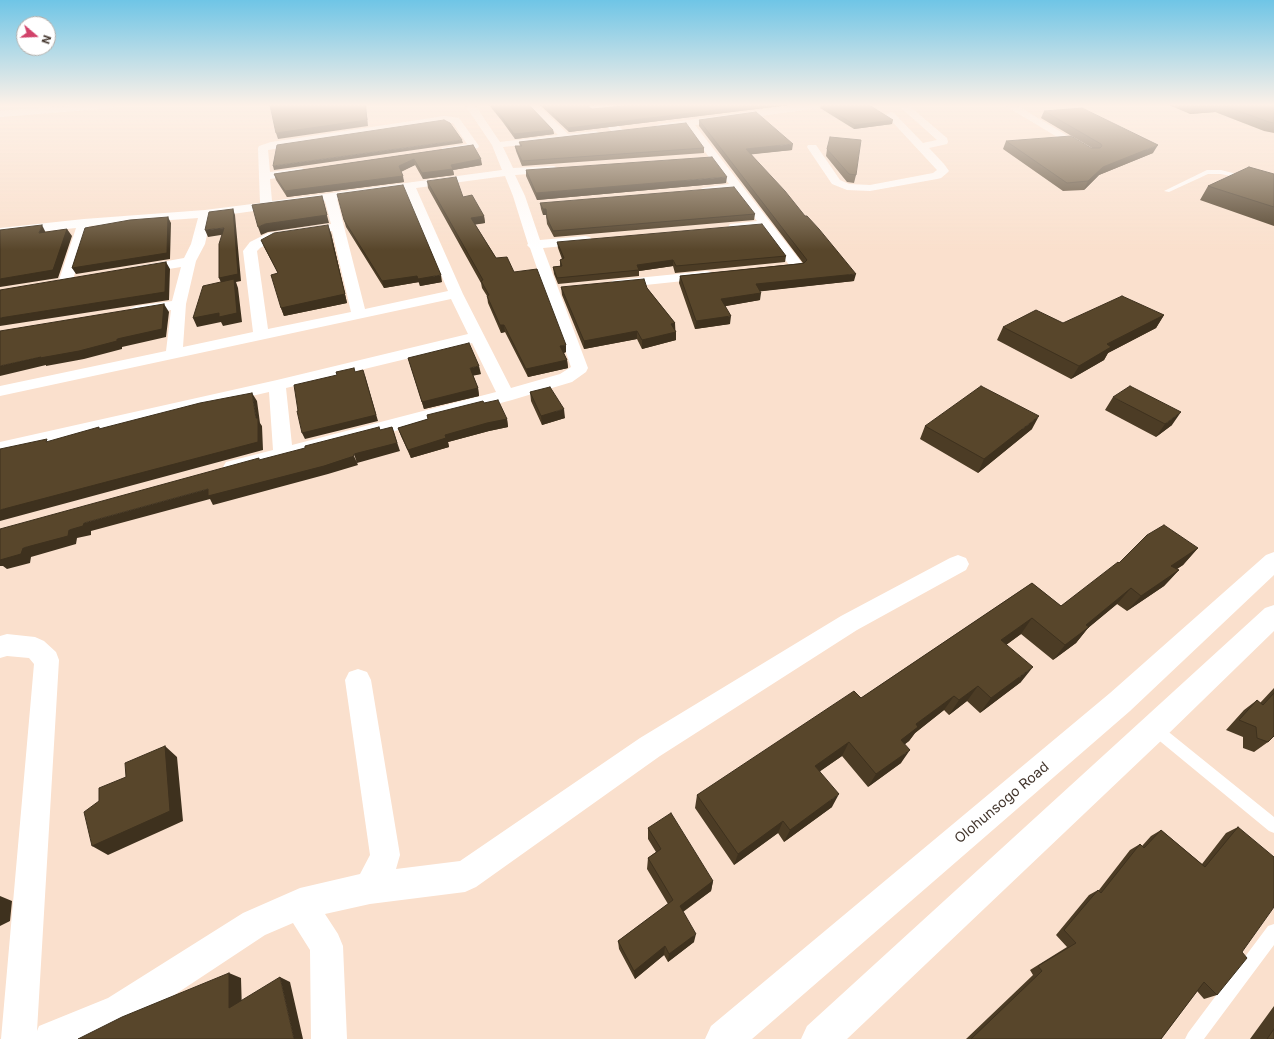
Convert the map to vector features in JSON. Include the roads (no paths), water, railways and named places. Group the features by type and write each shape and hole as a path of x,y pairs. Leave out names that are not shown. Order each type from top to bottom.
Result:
{"main road":[{"name":"Olohunsogo Road","path":"724,1039 1120,702 1274,561"},
{"path":"820,1039 1154,729 1274,615"}],"street":[{"path":"263,153 266,205"},
{"path":"214,472 506,396 566,378 580,368 534,245 522,206 500,153"},
{"path":"713,153 797,266 781,267"},
{"path":"816,153 836,182 846,187 858,189 937,176 943,171 929,153"},
{"path":"700,158 716,157"},
{"path":"0,232 84,223 205,214 508,172 564,168"},
{"path":"265,176 311,169"},
{"path":"409,186 456,294 506,396"},
{"path":"692,191 738,188"},
{"path":"330,196 359,315"},
{"path":"522,206 537,205"},
{"path":"174,354 179,304 189,261 198,244 205,214"},
{"path":"65,283 84,223"},
{"path":"720,228 766,224"},
{"path":"261,336 250,251 255,245 273,236 338,226"},
{"path":"534,245 596,239"},
{"path":"127,272 189,261"},
{"path":"606,286 718,274"},
{"path":"51,285 80,280"},
{"path":"551,291 567,290"},
{"path":"0,391 456,294"},
{"path":"125,312 179,304"},
{"path":"0,448 277,385 476,336"},
{"path":"277,385 283,453"},
{"path":"52,1039 120,1011 254,924 300,904 370,888 465,876 650,747 849,624 958,564"},
{"path":"0,648 7,646 35,648 47,660 19,1039"},
{"path":"358,680 385,856 379,874 370,888"},
{"path":"300,904 326,946 329,1039"}],"lane":[{"path":"1167,191 1207,172 1221,172 1248,178"},
{"path":"1154,729 1274,826"},
{"path":"1194,1039 1274,932"}]}
